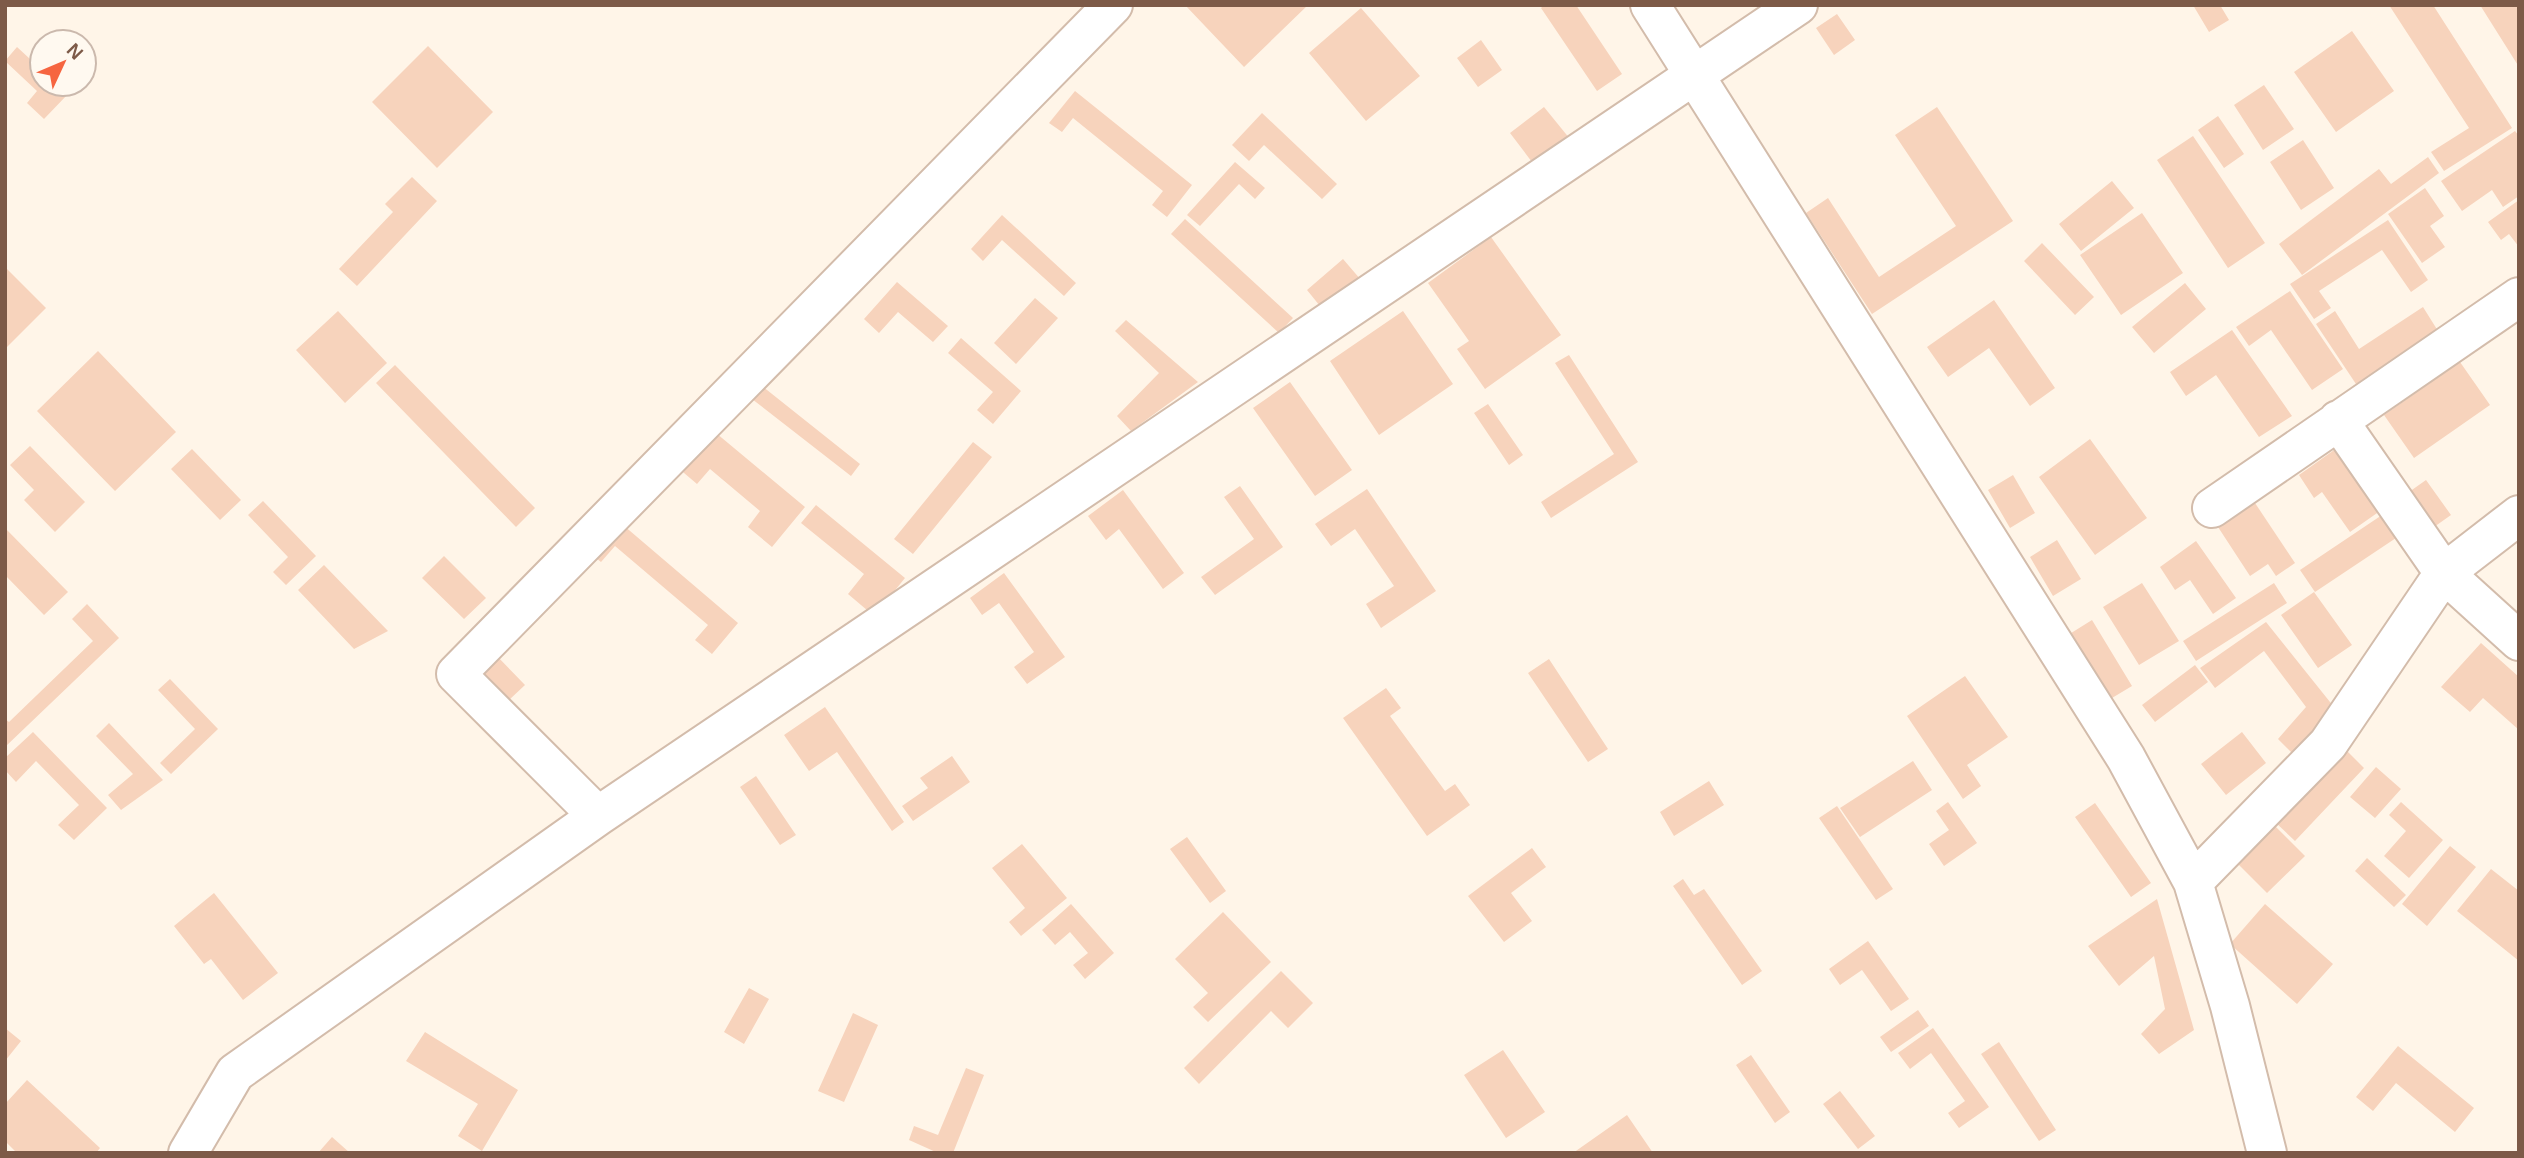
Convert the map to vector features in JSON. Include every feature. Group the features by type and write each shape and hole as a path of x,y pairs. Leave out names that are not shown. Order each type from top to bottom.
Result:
{"street":[{"path":"598,816 456,674 1113,5"},
{"path":"1650,5 2126,758 2193,882 2230,1006 2267,1153"},
{"path":"188,1153 235,1073 598,816 1798,5"},
{"path":"2212,508 2519,297"},
{"path":"2338,420 2444,573 2519,641"},
{"path":"2193,882 2328,744 2444,573 2519,515"}],"building":[{"path":"1185,5 1308,5 1244,67"},
{"path":"1544,5 1576,5 1622,74 1597,91 1541,8"},
{"path":"2193,5 2220,5 2229,20 2209,32"},
{"path":"2389,5 2433,5 2512,128 2444,171 2431,152 2469,128"},
{"path":"2480,5 2519,5 2519,67"},
{"path":"1361,8 1420,76 1366,121 1309,53"},
{"path":"1837,14 1855,40 1834,55 1816,28"},
{"path":"2352,31 2394,91 2336,132 2294,72"},
{"path":"1481,40 1502,70 1478,87 1457,58"},
{"path":"428,46 493,112 437,168 372,102"},
{"path":"17,47 28,57 28,83 5,61"},
{"path":"2264,85 2294,129 2263,150 2234,105"},
{"path":"1075,91 1192,185 1167,217 1152,205 1163,191 1073,118 1062,132 1049,123"},
{"path":"31,98 64,98 44,119 27,103"},
{"path":"1544,107 1570,139 1535,166 1510,133"},
{"path":"1937,107 2013,221 1872,314 1806,213 1828,198 1879,277 1956,226 1895,135"},
{"path":"1262,113 1337,184 1322,199 1264,145 1249,161 1232,145"},
{"path":"2218,116 2244,154 2224,168 2198,130"},
{"path":"2515,131 2519,136 2519,196 2503,207 2492,190 2462,211 2441,181"},
{"path":"2193,136 2265,243 2228,268 2157,160"},
{"path":"2303,140 2334,188 2301,210 2270,162"},
{"path":"2428,157 2439,173 2302,275 2279,244 2379,169 2391,184"},
{"path":"1235,162 1265,188 1255,199 1239,184 1200,226 1187,215"},
{"path":"412,177 437,201 357,286 339,269 393,212 385,204"},
{"path":"2112,181 2134,208 2081,251 2059,224"},
{"path":"2425,188 2444,216 2430,226 2445,247 2422,263 2388,214"},
{"path":"2519,200 2519,247 2509,234 2501,240 2488,222"},
{"path":"2142,213 2183,273 2121,315 2080,255"},
{"path":"1002,215 1076,283 1064,296 1002,240 983,261 971,249"},
{"path":"1185,219 1293,318 1279,333 1171,234"},
{"path":"2388,220 2428,280 2411,292 2382,250 2319,291 2331,308 2314,319 2290,284"},
{"path":"1491,237 1561,335 1485,389 1457,349 1469,341 1428,283"},
{"path":"2042,243 2094,297 2075,315 2024,261"},
{"path":"1343,259 1361,280 1324,311 1307,290"},
{"path":"5,267 46,308 5,349"},
{"path":"897,282 948,326 933,342 898,312 879,333 864,319"},
{"path":"2185,283 2206,309 2154,353 2132,327"},
{"path":"2290,291 2343,369 2312,390 2271,330 2249,346 2236,327"},
{"path":"1035,298 1058,318 1016,364 994,343"},
{"path":"1994,300 2055,388 2030,406 1989,348 1948,377 1927,347"},
{"path":"2423,307 2438,331 2356,384 2316,324 2335,311 2359,349"},
{"path":"338,311 387,363 345,403 296,350"},
{"path":"1403,311 1453,384 1379,435 1330,361"},
{"path":"1126,320 1198,382 1131,431 1117,416 1159,373 1115,331"},
{"path":"2232,330 2292,416 2259,437 2216,375 2186,396 2170,372"},
{"path":"961,338 1021,391 993,424 977,410 993,392 948,353"},
{"path":"98,351 176,432 115,491 37,411"},
{"path":"1569,355 1638,462 1551,518 1541,502 1614,454 1555,363"},
{"path":"2460,362 2490,405 2414,458 2384,415"},
{"path":"395,365 535,508 516,527 376,383"},
{"path":"1290,382 1352,470 1315,496 1253,408"},
{"path":"762,386 860,464 851,476 752,399"},
{"path":"1488,404 1523,455 1509,465 1474,413"},
{"path":"710,428 805,507 772,547 748,527 760,511 710,469 697,484 677,467"},
{"path":"2090,439 2147,518 2095,555 2039,477"},
{"path":"973,442 992,457 913,554 894,539"},
{"path":"30,446 85,502 55,532 24,500 34,490 10,465"},
{"path":"2337,448 2380,511 2350,532 2322,492 2314,498 2299,475"},
{"path":"192,449 241,500 220,520 171,469"},
{"path":"2013,475 2035,513 2010,528 1988,490"},
{"path":"2426,480 2451,515 2434,527 2409,492"},
{"path":"1240,486 1283,547 1215,595 1201,577 1254,539 1224,497"},
{"path":"1367,489 1436,591 1381,628 1366,604 1394,586 1355,529 1331,546 1315,524"},
{"path":"1123,490 1184,573 1163,589 1119,529 1106,540 1088,516"},
{"path":"263,501 316,556 286,585 273,572 288,557 248,515"},
{"path":"2255,503 2295,563 2276,576 2268,564 2250,576 2218,527"},
{"path":"816,505 905,578 874,616 848,594 864,574 801,523"},
{"path":"2382,515 2396,538 2315,592 2300,570"},
{"path":"616,519 738,623 712,654 695,640 708,625 615,546 601,562 587,551"},
{"path":"5,528 68,592 44,615 5,575"},
{"path":"2057,540 2081,579 2053,596 2030,557"},
{"path":"2196,541 2236,598 2213,614 2190,580 2175,590 2160,567"},
{"path":"444,556 486,598 464,619 422,578"},
{"path":"324,565 388,631 354,649 298,590"},
{"path":"1004,573 1065,657 1027,684 1014,667 1034,652 999,603 982,615 970,598"},
{"path":"2142,583 2179,641 2139,665 2103,607"},
{"path":"2274,583 2287,603 2196,661 2183,641"},
{"path":"2314,592 2352,645 2318,668 2281,615"},
{"path":"87,604 119,638 5,747 5,719 9,722 93,641 72,619"},
{"path":"2092,620 2132,686 2107,701 2068,635"},
{"path":"2266,622 2338,712 2294,755 2278,739 2306,707 2264,651 2215,688 2200,668"},
{"path":"2481,643 2519,677 2519,730 2483,698 2470,712 2441,687"},
{"path":"495,654 525,685 509,700 479,669"},
{"path":"1549,659 1608,749 1588,762 1528,673"},
{"path":"2195,665 2208,682 2155,722 2142,705"},
{"path":"1965,676 2008,737 1967,765 1981,786 1963,799 1907,716"},
{"path":"170,679 218,729 171,774 160,763 195,729 158,690"},
{"path":"1386,688 1401,708 1390,716 1445,791 1455,784 1470,805 1427,836 1343,718"},
{"path":"825,707 904,822 892,831 837,752 809,771 784,735"},
{"path":"109,723 163,780 121,810 108,795 133,774 96,736"},
{"path":"33,732 107,808 74,840 58,825 79,805 36,761 16,782 5,770 5,758"},
{"path":"2242,732 2266,763 2226,795 2201,764"},
{"path":"2344,748 2364,768 2295,841 2274,821"},
{"path":"952,756 970,782 913,821 902,806 928,788 920,778"},
{"path":"1913,761 1932,790 1860,837 1840,808"},
{"path":"2376,767 2401,789 2375,818 2350,797"},
{"path":"756,776 796,835 780,845 740,787"},
{"path":"1709,781 1724,805 1674,836 1660,812"},
{"path":"1948,802 1977,843 1944,866 1929,844 1949,830 1936,811"},
{"path":"2401,802 2443,840 2409,878 2384,856 2406,831 2389,815"},
{"path":"2095,803 2151,883 2131,897 2075,817"},
{"path":"1837,806 1893,889 1876,900 1819,818"},
{"path":"2273,824 2305,856 2267,893 2235,861"},
{"path":"1187,837 1226,891 1210,903 1170,849"},
{"path":"1022,844 1067,898 1021,936 1009,922 1025,908 992,868"},
{"path":"2450,846 2476,867 2427,926 2402,904"},
{"path":"1532,848 1546,867 1511,893 1532,921 1504,942 1468,896"},
{"path":"2367,858 2406,895 2394,907 2355,871"},
{"path":"2491,869 2519,891 2519,961 2457,911"},
{"path":"1683,879 1694,895 1704,889 1762,971 1742,985 1673,886"},
{"path":"214,893 278,973 243,1000 211,959 204,964 174,926"},
{"path":"2157,899 2194,1030 2159,1054 2141,1034 2165,1009 2154,956 2119,986 2088,946"},
{"path":"1071,904 1114,953 1085,979 1073,965 1088,953 1070,932 1055,945 1042,930"},
{"path":"2265,904 2333,964 2297,1004 2230,944"},
{"path":"1223,912 1271,962 1208,1022 1193,1007 1208,993 1175,959"},
{"path":"1868,941 1909,999 1891,1011 1862,970 1840,985 1829,969"},
{"path":"1281,971 1313,1003 1288,1028 1271,1011 1199,1084 1184,1068"},
{"path":"749,988 769,999 744,1044 724,1032"},
{"path":"1918,1010 1929,1026 1891,1052 1880,1037"},
{"path":"853,1013 878,1025 844,1102 818,1091"},
{"path":"5,1028 21,1041 5,1061"},
{"path":"1933,1028 1989,1107 1959,1128 1948,1113 1965,1101 1931,1053 1910,1069 1898,1053"},
{"path":"425,1032 518,1090 482,1151 458,1136 478,1104 406,1061"},
{"path":"1999,1042 2056,1130 2039,1141 1981,1054"},
{"path":"2398,1046 2474,1108 2455,1132 2396,1083 2373,1111 2356,1097"},
{"path":"1503,1050 1545,1112 1506,1138 1464,1075"},
{"path":"1751,1055 1790,1112 1775,1123 1736,1065"},
{"path":"966,1068 984,1075 953,1153 938,1153 909,1140 914,1126 938,1135"},
{"path":"27,1080 100,1148 96,1153 17,1153 5,1141 5,1104"},
{"path":"1840,1091 1875,1136 1858,1149 1823,1104"},
{"path":"1627,1115 1653,1153 1573,1153"},
{"path":"332,1137 350,1153 318,1153"}]}
